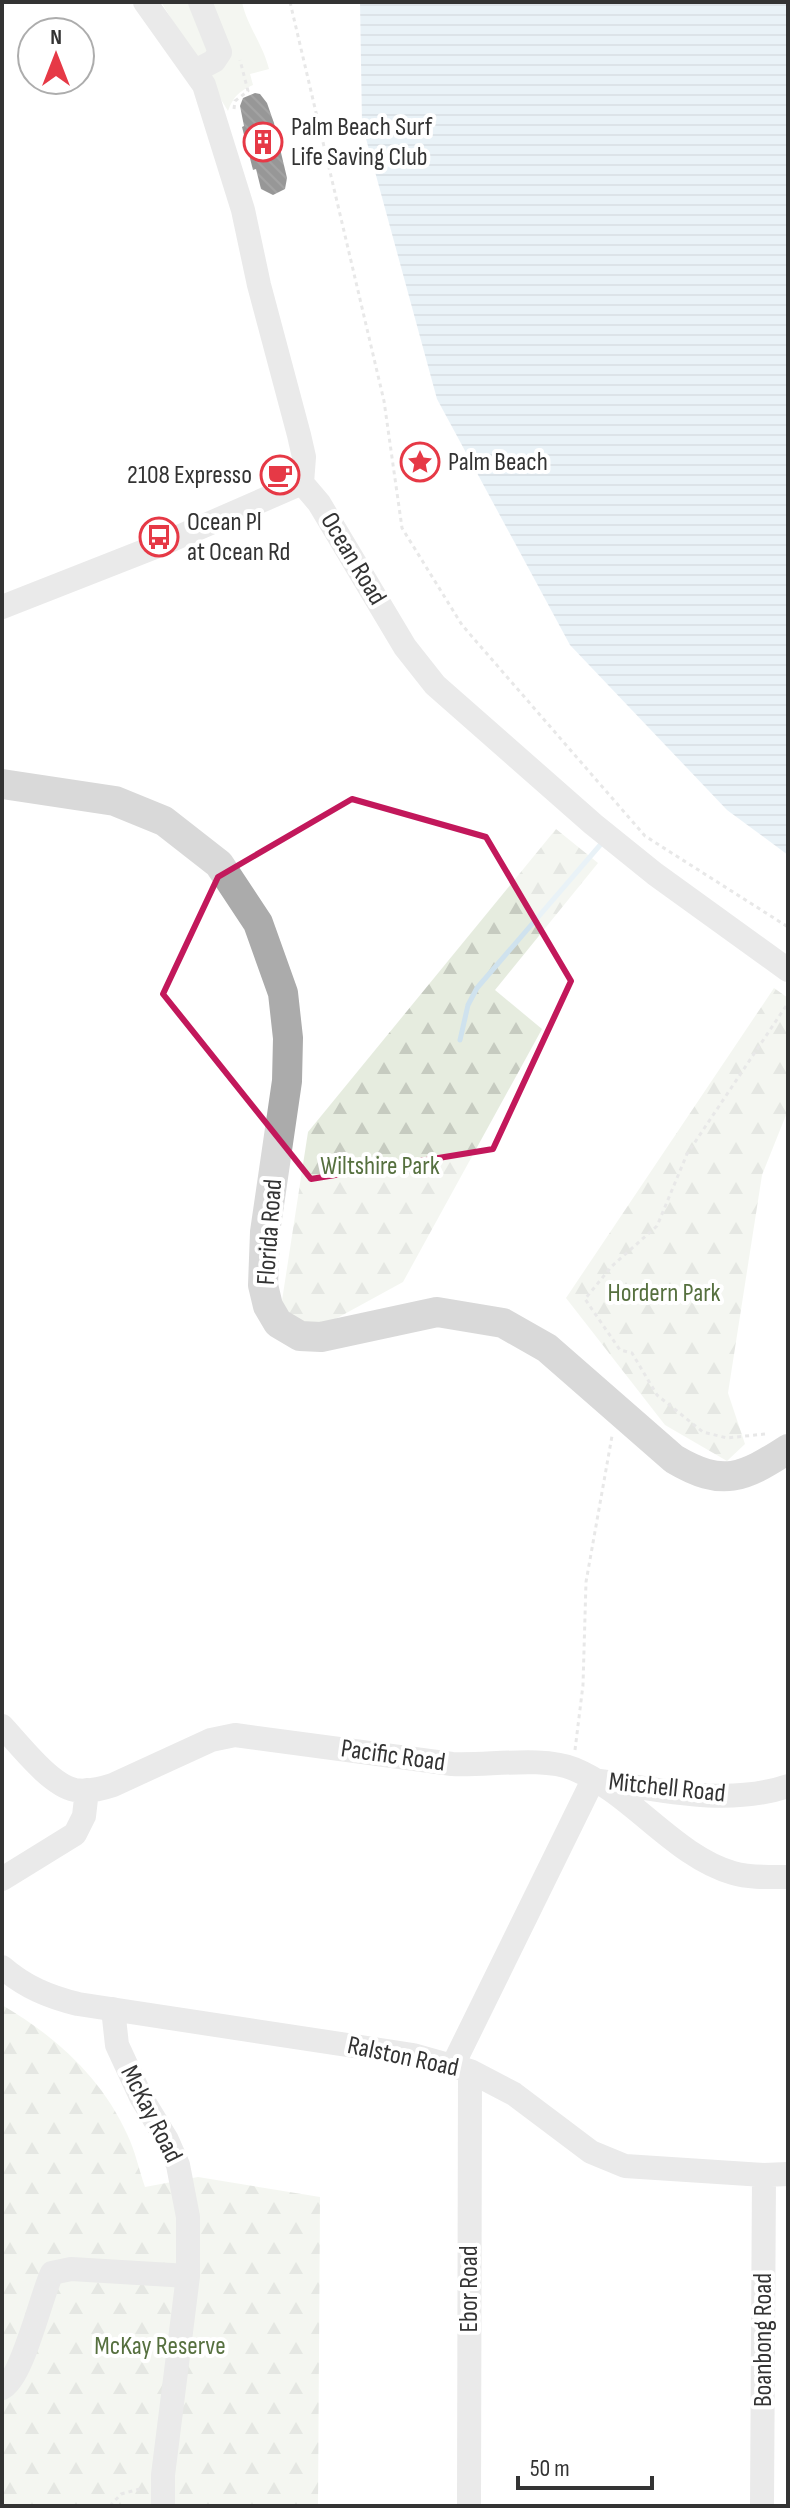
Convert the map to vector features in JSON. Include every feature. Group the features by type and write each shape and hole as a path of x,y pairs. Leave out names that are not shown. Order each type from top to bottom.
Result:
{"main road":[{"name":"Florida Road","path":"2,784 115,801 164,821 219,864 258,923 283,993 288,1038 287,1081 264,1245 263,1285 268,1306 278,1323 300,1336 321,1337 437,1312 503,1323 547,1348 674,1459 692,1470 722,1478 743,1474 780,1441"}],"street":[{"path":"2,607 160,545 302,483 304,457 243,210 204,85 145,2"},
{"path":"195,71 214,61 220,52 200,2"},
{"name":"Ocean Road","path":"302,483 319,503 405,647 435,685 593,824 655,874 788,970"},
{"path":"2,1726 53,1779 74,1790 87,1790 84,1816 75,1834 2,1879"},
{"name":"Pacific Road","path":"87,1790 113,1785 211,1740 235,1735 452,1764 550,1763 583,1774 625,1799 677,1842 715,1866 735,1873 788,1877"},
{"name":"Mitchell Road","path":"583,1774 714,1796 762,1792 788,1786"},
{"name":"Ebor Road","path":"469,2506 461,2068 583,1774"},
{"name":"Ralston Road","path":"2,1967 23,1984 51,1997 413,2055 461,2068 514,2094 591,2152 625,2166 776,2175"},
{"name":"McKay Road","path":"113,2009 115,2034 122,2056 178,2165 188,2217 188,2276 163,2494"},
{"name":"Boanbong Road","path":"762,2506 776,2175"},
{"path":"2,2388 8,2386 17,2373 52,2273 71,2269 188,2276"}],"path":[{"path":"290,2 384,401 402,528 462,625 645,836 788,927"},
{"path":"780,1441 727,1438 703,1432 657,1395 632,1353 620,1350 585,1299 612,1266 657,1226 687,1154 788,1003"},
{"path":"583,1774 586,1582 617,1409"},
{"path":"110,2506 121,2494 163,2494"}],"highlighted area":[{"path":"352,799 486,837 571,981 493,1149 311,1179 163,994 218,877"}],"green space":[{"path":"161,2 242,2 269,69 250,74 253,85 237,95 228,111"},
{"name":"Wiltshire Park","path":"556,829 598,863 495,990 542,1029 403,1282 297,1340 277,1333 308,1132"},
{"name":"Hordern Park","path":"774,988 788,998 788,1110 762,1175 728,1393 745,1444 727,1461 665,1425 566,1298"},
{"name":"McKay Reserve","path":"2,2005 58,2044 90,2076 127,2134 145,2187 198,2177 320,2197 318,2506 2,2506"}],"water":[{"path":"360,2 788,2 788,855 727,810 570,645 437,399 362,124"}],"building":[{"name":"Palm Beach Surf Life Saving Club","path":"260,94 267,103 287,178 285,189 273,195 261,189 242,127 240,106 243,98"}],"waterway":[{"path":"460,1040 468,1005 477,988 601,844"}],"place":[{"name":"Palm Beach Surf Life Saving Club","path":"263,142"},
{"name":"Palm Beach","path":"420,462"},
{"name":"2108 Expresso","path":"280,475"},
{"name":"Ocean Pl at Ocean Rd","path":"159,537"}]}
